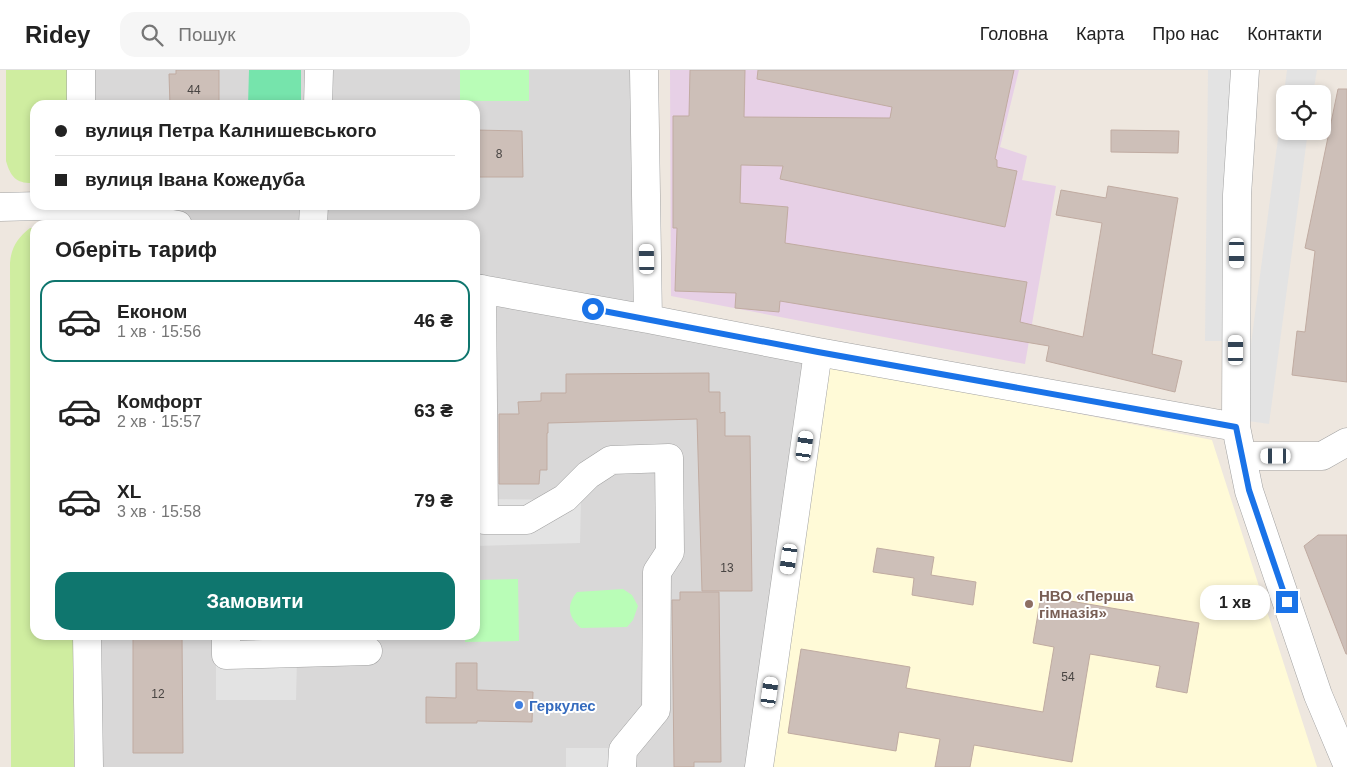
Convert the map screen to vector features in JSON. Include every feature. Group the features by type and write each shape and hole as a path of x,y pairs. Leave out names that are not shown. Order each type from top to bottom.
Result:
{"street":[{"path":"81,70 81,100"},
{"path":"318,100 319,70"},
{"path":"644,70 648,319"},
{"path":"1245,70 1237,195 1236,427 1249,490 1318,695 1347,764"},
{"path":"0,207 30,206"},
{"path":"63,210 138,220"},
{"path":"480,288 818,352 1236,427"},
{"path":"480,334 484,520 526,520 566,498 588,475 611,460 669,458 670,552 657,572 656,710 622,750 622,767"},
{"path":"759,767 818,352"},
{"path":"1242,456 1322,456 1347,442"},
{"path":"87,640 89,767"},
{"path":"226,640 226,655 368,651"}],"shaded area":[{"path":"81,70 647,70 648,319 829,365 768,767 89,767 87,640 480,640 480,220 81,220 81,210 480,210 480,100 81,100"},
{"path":"670,70 1019,70 1000,147 1027,156 1022,180 1056,186 1025,364 671,296"},
{"path":"1208,70 1231,70 1227,341 1205,341"},
{"path":"1287,70 1317,70 1314,85 1285,85"},
{"path":"1278,140 1307,140 1269,424 1241,420"},
{"name":"НВО «Перша гімназія»","path":"829,365 1212,440 1317,767 768,767"},
{"path":"480,499 581,500 580,543 480,546"},
{"path":"216,658 297,658 296,700 216,700"},
{"path":"566,748 633,748 633,767 566,767"}],"green space":[{"path":"6,70 69,70 69,100 30,100 30,183 16,179 10,172 6,161"},
{"path":"249,70 301,70 301,100 248,100"},
{"path":"460,70 529,70 529,101 460,100"},
{"path":"30,228 30,640 73,640 74,767 11,767 10,263 12,252 22,235"},
{"path":"518,579 519,641 465,642 465,640 480,640 480,580"},
{"path":"623,589 632,595 638,606 633,620 627,627 581,628 573,620 570,606 577,592"}],"building":[{"path":"176,70 219,70 219,100 170,100 169,74 176,74"},
{"path":"690,70 745,70 744,117 890,118 892,107 757,79 758,70 1014,70 995,159 997,160 997,167 1017,171 1005,227 780,179 783,166 741,165 740,203 788,207 785,243 1027,282 1020,322 1083,337 1102,223 1056,215 1061,190 1106,198 1108,186 1178,198 1152,354 1182,361 1175,392 1046,361 1049,346 780,301 779,312 735,308 736,293 675,291 677,228 673,228 673,116 689,116"},
{"path":"1338,89 1347,89 1347,382 1292,375 1297,331 1305,332 1315,251 1305,248 1327,140 1331,140 1331,123"},
{"path":"480,130 522,131 523,177 480,177"},
{"path":"1111,130 1179,131 1178,153 1111,152"},
{"path":"709,373 709,392 720,392 720,413 725,412 725,436 750,436 752,591 702,591 697,419 548,423 547,470 540,470 539,484 499,484 499,414 519,414 518,402 541,401 541,393 566,393 566,374"},
{"path":"1318,535 1347,535 1347,654 1304,546"},
{"path":"877,548 934,557 931,575 976,582 973,605 912,595 914,578 873,572"},
{"path":"680,592 719,592 721,762 694,762 694,767 674,767 672,600 680,600"},
{"path":"1041,596 1199,623 1187,693 1156,687 1160,666 1090,654 1072,762 974,745 970,767 935,767 940,739 899,732 896,751 788,733 801,649 910,667 906,688 1043,712 1054,647 1033,643"},
{"path":"133,640 182,640 183,753 133,753"},
{"path":"456,663 477,663 477,690 533,692 532,722 477,721 477,723 426,723 426,697 456,698"}],"place":[{"name":"НВО «Перша гімназія»","path":"1029,604"},
{"name":"Геркулес","path":"519,705"}],"route":[{"path":"593,309 818,352 1236,427 1249,490 1287,602"}]}
